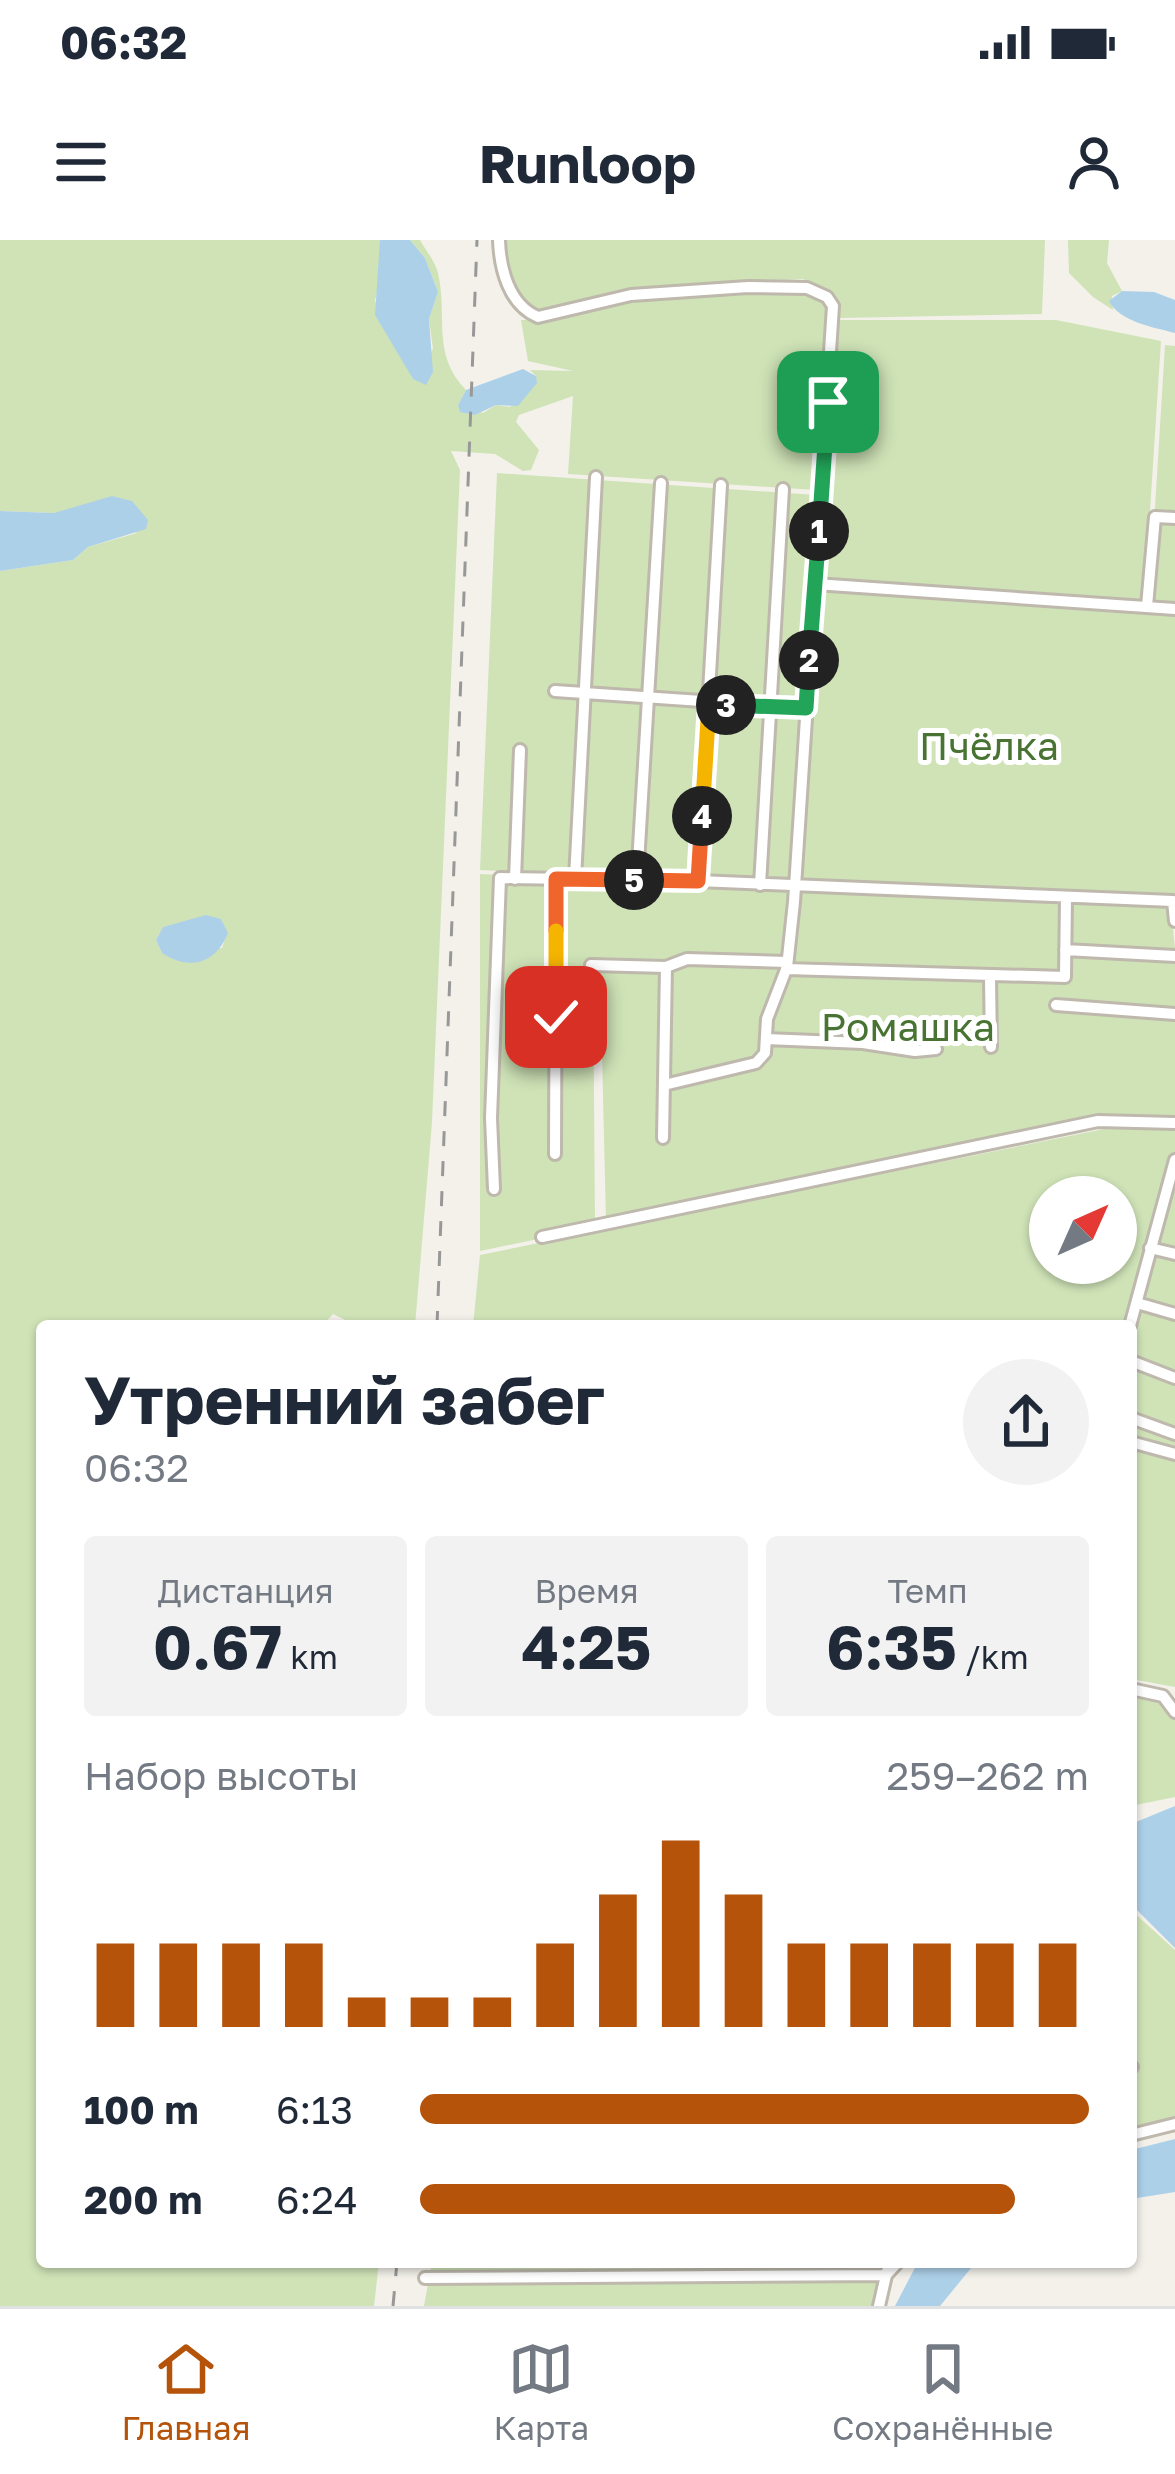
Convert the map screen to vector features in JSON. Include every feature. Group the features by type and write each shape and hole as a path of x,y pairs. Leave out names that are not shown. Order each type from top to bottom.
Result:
{"street":[{"path":"500,240 514,298 525,311 538,316 631,295 748,287 807,288 831,301 832,345 786,966 767,1019 764,1053 756,1063 664,1085"},
{"path":"575,879 596,478"},
{"path":"637,880 661,483"},
{"path":"698,881 721,485"},
{"path":"760,884 783,489"},
{"path":"1147,607 1155,517 1175,518"},
{"path":"815,584 1175,609"},
{"path":"554,691 806,708"},
{"path":"515,878 520,750"},
{"path":"494,1189 490,1118 500,878 698,881 1173,901 1175,921"},
{"path":"555,1154 556,879"},
{"path":"591,965 666,967 687,959 1065,977 1066,897"},
{"path":"1065,950 1175,956"},
{"path":"663,1138 666,967"},
{"path":"990,977 991,1047"},
{"path":"1056,1005 1175,1014"},
{"path":"766,1039 937,1049"},
{"path":"542,1237 1099,1121 1175,1123"},
{"path":"1132,1320 1175,1160"},
{"path":"1150,1248 1175,1254"},
{"path":"1137,1303 1175,1314"},
{"path":"1137,1363 1175,1378"},
{"path":"1137,1420 1175,1434"},
{"path":"1137,1444 1175,1454"},
{"path":"1137,1690 1163,1696 1175,1712"},
{"path":"1137,2134 1175,2124"},
{"path":"424,2278 887,2269 880,2306"}],"green space":[{"path":"0,240 380,240 375,301 413,379 433,349 429,319 438,292 425,258 410,240 420,240 438,273 448,363 466,390 458,405 483,413 496,405 510,407 536,376 530,370 573,371 528,361 521,320 556,320 606,301 798,292 827,303 816,490 568,474 573,396 519,415 516,422 539,450 531,470 523,471 495,454 451,451 460,470 432,1122 416,1320 345,1320 333,1314 328,1320 36,1320 36,2268 378,2268 374,2306 0,2306 0,571 73,560 88,547 137,533 74,509 0,511","holes":["221,919 227,933 222,948 162,953 156,940 163,927"]},
{"path":"503,240 1045,240 1042,314 840,318 835,295 803,279 629,291 578,300 544,314 519,303"},
{"path":"1068,240 1109,240 1107,263 1122,291 1112,296 1113,310 1069,273"},
{"path":"835,320 1056,320 1161,341 1144,603 816,583"},
{"path":"1165,345 1175,346 1175,607 1149,605"},
{"path":"497,473 816,495 791,885 480,870"},
{"path":"816,587 1175,615 1175,901 1170,901 1175,948 1175,1121 1114,1121 606,1222 600,967 784,957 593,964 595,1227 480,1251 480,874 1141,899 801,879"},
{"path":"1114,1127 1175,1127 1175,1151 1129,1320 474,1320 480,1255"},
{"path":"1175,1186 1175,1687 1137,1680 1137,1329"},
{"path":"1137,1693 1169,1701 1175,1716 1175,1797 1137,1805"},
{"path":"1137,1915 1175,1950 1175,2125 1137,2132"},
{"path":"431,2268 884,2268 875,2306 424,2306"}],"water":[{"path":"380,240 410,240 425,258 438,292 429,319 433,372 426,385 413,379 375,315"},
{"path":"1122,291 1154,292 1175,300 1175,333 1121,314 1109,301"},
{"path":"523,369 536,376 537,383 518,406 496,405 475,415 460,412 458,405 466,390"},
{"path":"112,496 132,501 148,520 146,529 88,547 73,560 0,571 0,511 54,513"},
{"path":"206,915 221,919 228,933 216,952 192,963 162,953 156,940 163,927"},
{"path":"1175,1806 1175,1948 1137,1910 1137,1822"},
{"path":"1175,2139 1175,2192 1137,2198 1137,2148"},
{"path":"915,2268 971,2268 940,2306 895,2306"}],"railway":[{"path":"437,1320 477,240"},
{"path":"393,2306 396,2268"}],"route":[{"path":"556,1017 556,879 698,881 709,704 806,708 828,402"}],"park label":[{"name":"Пчёлка","path":"989,745"},
{"name":"Ромашка","path":"908,1026"}]}
